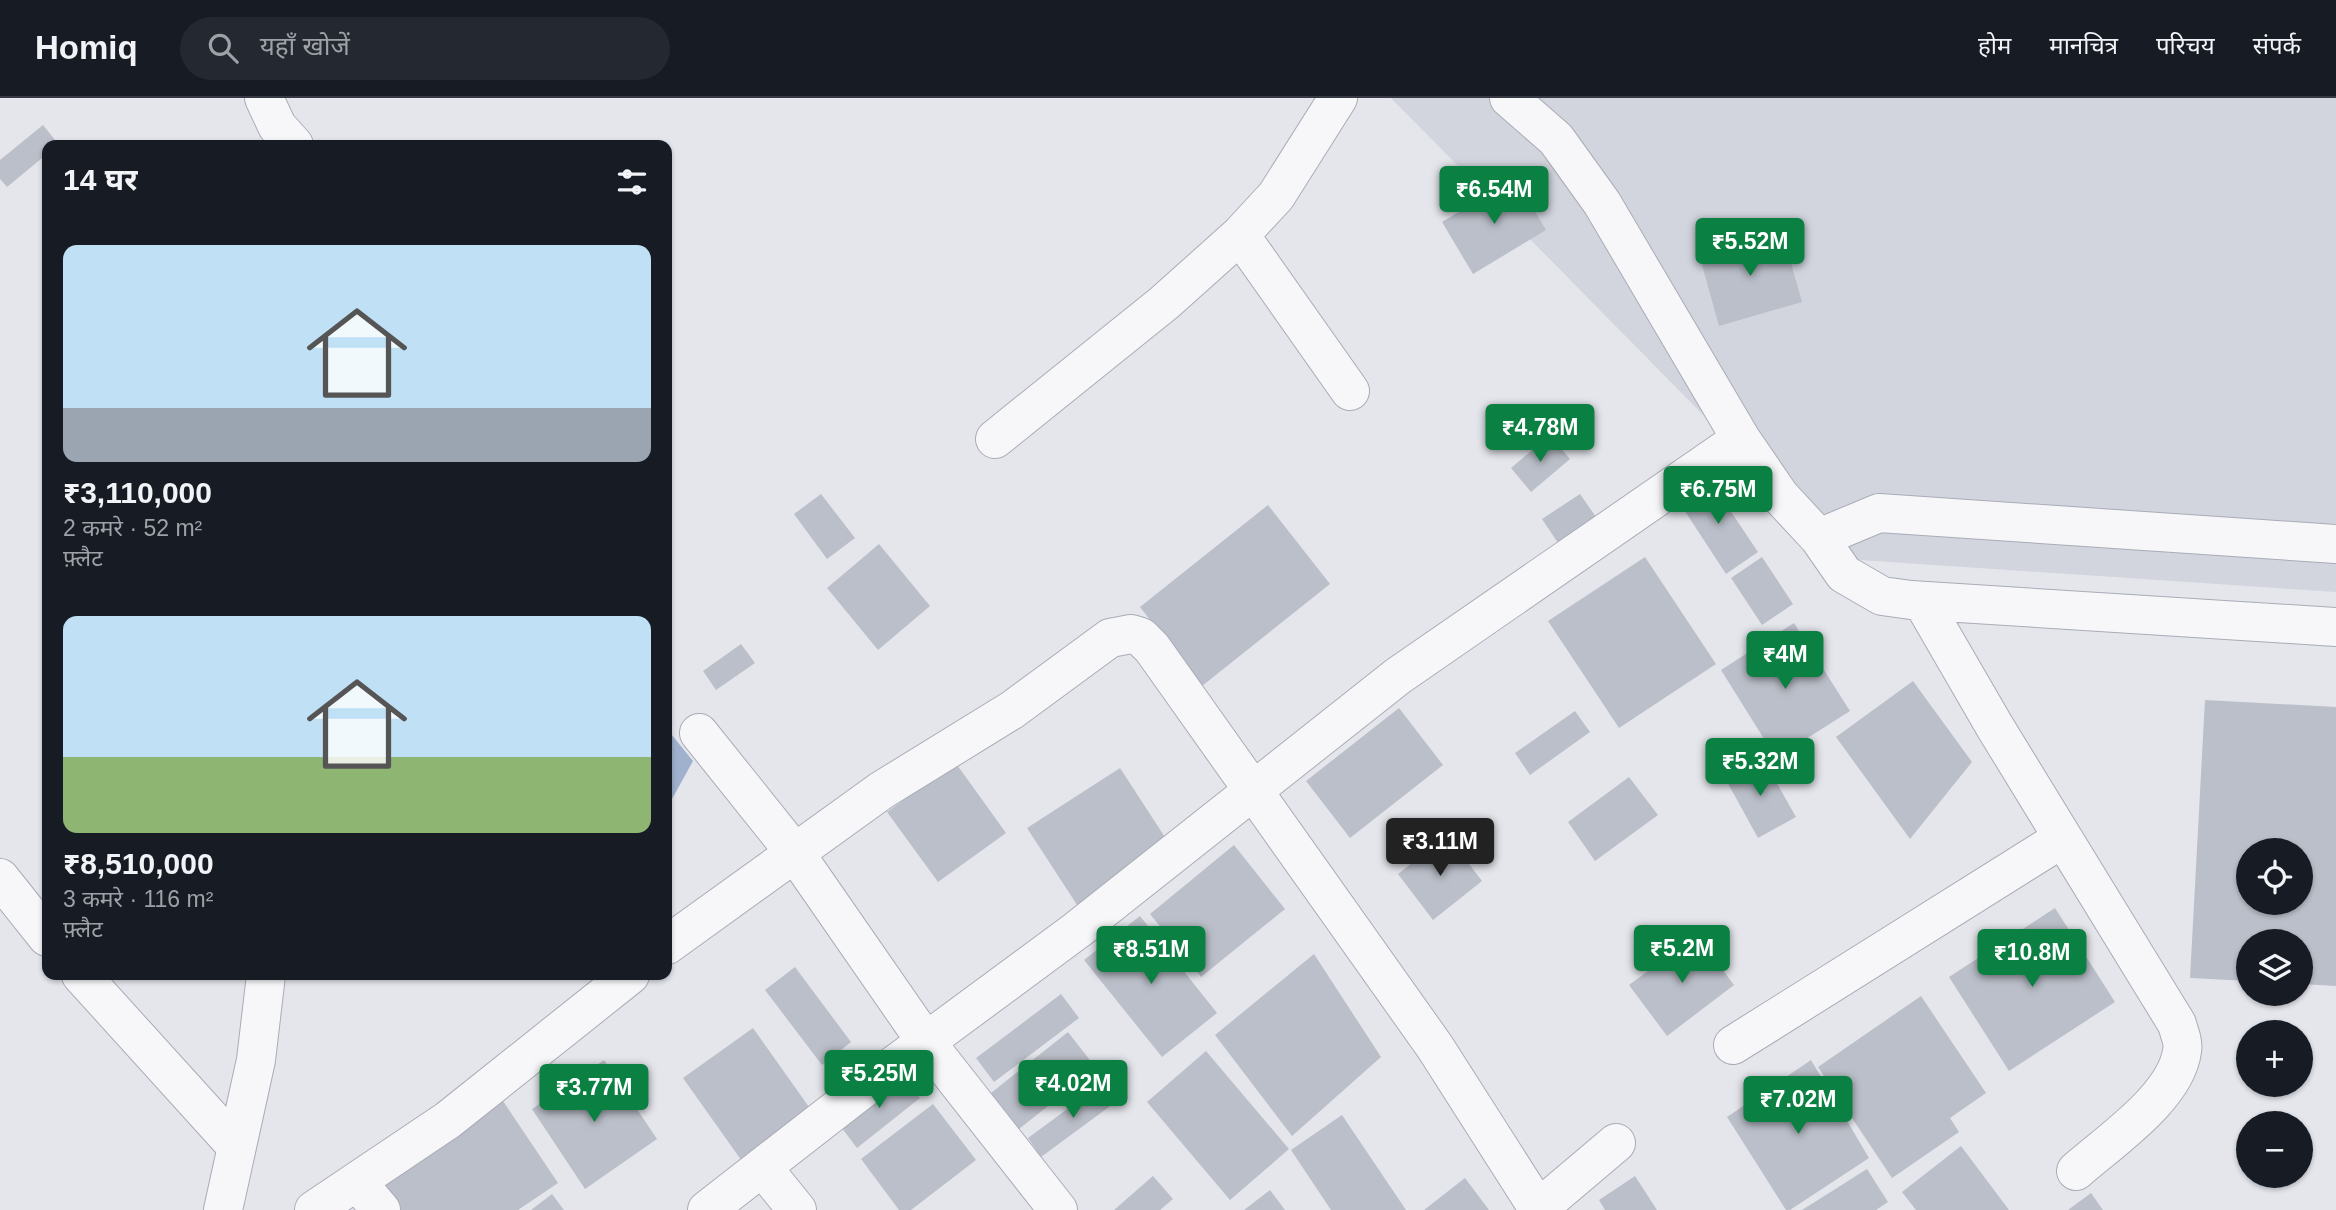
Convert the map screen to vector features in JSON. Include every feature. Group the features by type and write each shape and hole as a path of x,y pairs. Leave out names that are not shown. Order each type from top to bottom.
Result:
{"street":[{"path":"264,98 277,127 289,140"},
{"path":"995,439 1164,303 1240,235 1276,195 1338,98"},
{"path":"1508,98 1556,139 1602,203 1741,439 1780,496 1819,538 1844,574 1861,585 1882,596 1922,601 2336,627"},
{"path":"1240,235 1350,391"},
{"path":"707,1210 1076,930 1398,676 1741,439"},
{"path":"1819,538 1879,513 2336,544"},
{"path":"1922,601 1995,727 2177,1024 2183,1048 2169,1085 2153,1103 2076,1171"},
{"path":"672,941 882,790 1012,710 1110,638 1131,634 1141,637 1152,648 1435,1047 1539,1209 1616,1143"},
{"path":"699,733 795,853 926,1042 1058,1210"},
{"path":"1733,1045 2063,838"},
{"path":"0,878 42,931"},
{"path":"87,980 236,1146"},
{"path":"223,1210 256,1060 265,980"},
{"path":"314,1210 369,1196 448,1120 624,980"},
{"path":"763,1168 797,1210"}],"shaded area":[{"path":"1391,98 2336,98 2336,592 1845,559"}],"water":[{"path":"672,735 693,761 672,799"}],"building":[{"path":"43,125 55,140 42,140 42,158 7,187 0,179 0,160"},
{"path":"1515,178 1546,230 1473,274 1442,222"},
{"path":"1782,231 1802,302 1719,326 1699,254"},
{"path":"1550,435 1570,459 1531,492 1511,468"},
{"path":"1709,479 1758,552 1726,574 1677,499"},
{"path":"821,494 855,538 827,559 794,514"},
{"path":"1580,494 1596,517 1558,543 1542,519"},
{"path":"1268,505 1330,584 1202,686 1140,607"},
{"path":"879,544 930,606 878,650 827,588"},
{"path":"1645,557 1716,664 1619,728 1548,621"},
{"path":"1762,557 1793,604 1762,625 1731,578"},
{"path":"1794,623 1850,711 1776,758 1721,670"},
{"path":"741,644 755,663 716,690 703,671"},
{"path":"1913,681 1972,762 1910,839 1836,737"},
{"path":"2205,700 2336,707 2336,986 2313,985 2313,929 2236,929 2236,980 2190,978"},
{"path":"1399,708 1443,765 1350,838 1306,781"},
{"path":"1575,711 1590,732 1530,775 1515,753"},
{"path":"1762,757 1796,817 1758,838 1725,778"},
{"path":"955,762 1006,833 938,882 887,812"},
{"path":"1120,768 1174,851 1081,911 1027,828"},
{"path":"1629,777 1658,815 1595,861 1568,822"},
{"path":"1447,835 1482,881 1433,920 1398,874"},
{"path":"1234,845 1285,909 1201,977 1150,914"},
{"path":"2055,908 2115,1002 2009,1071 1949,977"},
{"path":"1140,916 1217,1013 1162,1057 1084,960"},
{"path":"1697,935 1734,985 1667,1036 1629,985"},
{"path":"1314,954 1381,1057 1292,1136 1215,1035"},
{"path":"795,967 851,1042 822,1065 765,990"},
{"path":"1061,994 1079,1018 994,1082 976,1058"},
{"path":"1921,996 1986,1093 1950,1118 1959,1132 1892,1178 1818,1067"},
{"path":"753,1028 814,1114 744,1164 683,1078"},
{"path":"1068,1032 1096,1068 1019,1129 991,1093"},
{"path":"1206,1051 1289,1149 1230,1200 1147,1102"},
{"path":"604,1060 657,1139 585,1189 532,1109"},
{"path":"1811,1060 1869,1158 1790,1210 1786,1210 1727,1117"},
{"path":"900,1073 920,1098 857,1148 838,1123"},
{"path":"1104,1082 1117,1101 1041,1157 1028,1138"},
{"path":"503,1101 558,1183 518,1210 401,1210 383,1183"},
{"path":"933,1104 976,1160 911,1210 899,1210 861,1159"},
{"path":"1342,1115 1406,1210 1331,1210 1291,1150"},
{"path":"1961,1146 2009,1210 1916,1210 1902,1192"},
{"path":"1867,1169 1888,1202 1876,1210 1802,1210"},
{"path":"1153,1176 1173,1199 1160,1210 1114,1210"},
{"path":"1635,1176 1657,1210 1605,1210 1599,1200"},
{"path":"1465,1178 1489,1210 1424,1210"},
{"path":"1270,1190 1285,1210 1244,1210"},
{"path":"2091,1193 2103,1210 2068,1210"},
{"path":"552,1194 564,1210 531,1210"}]}
